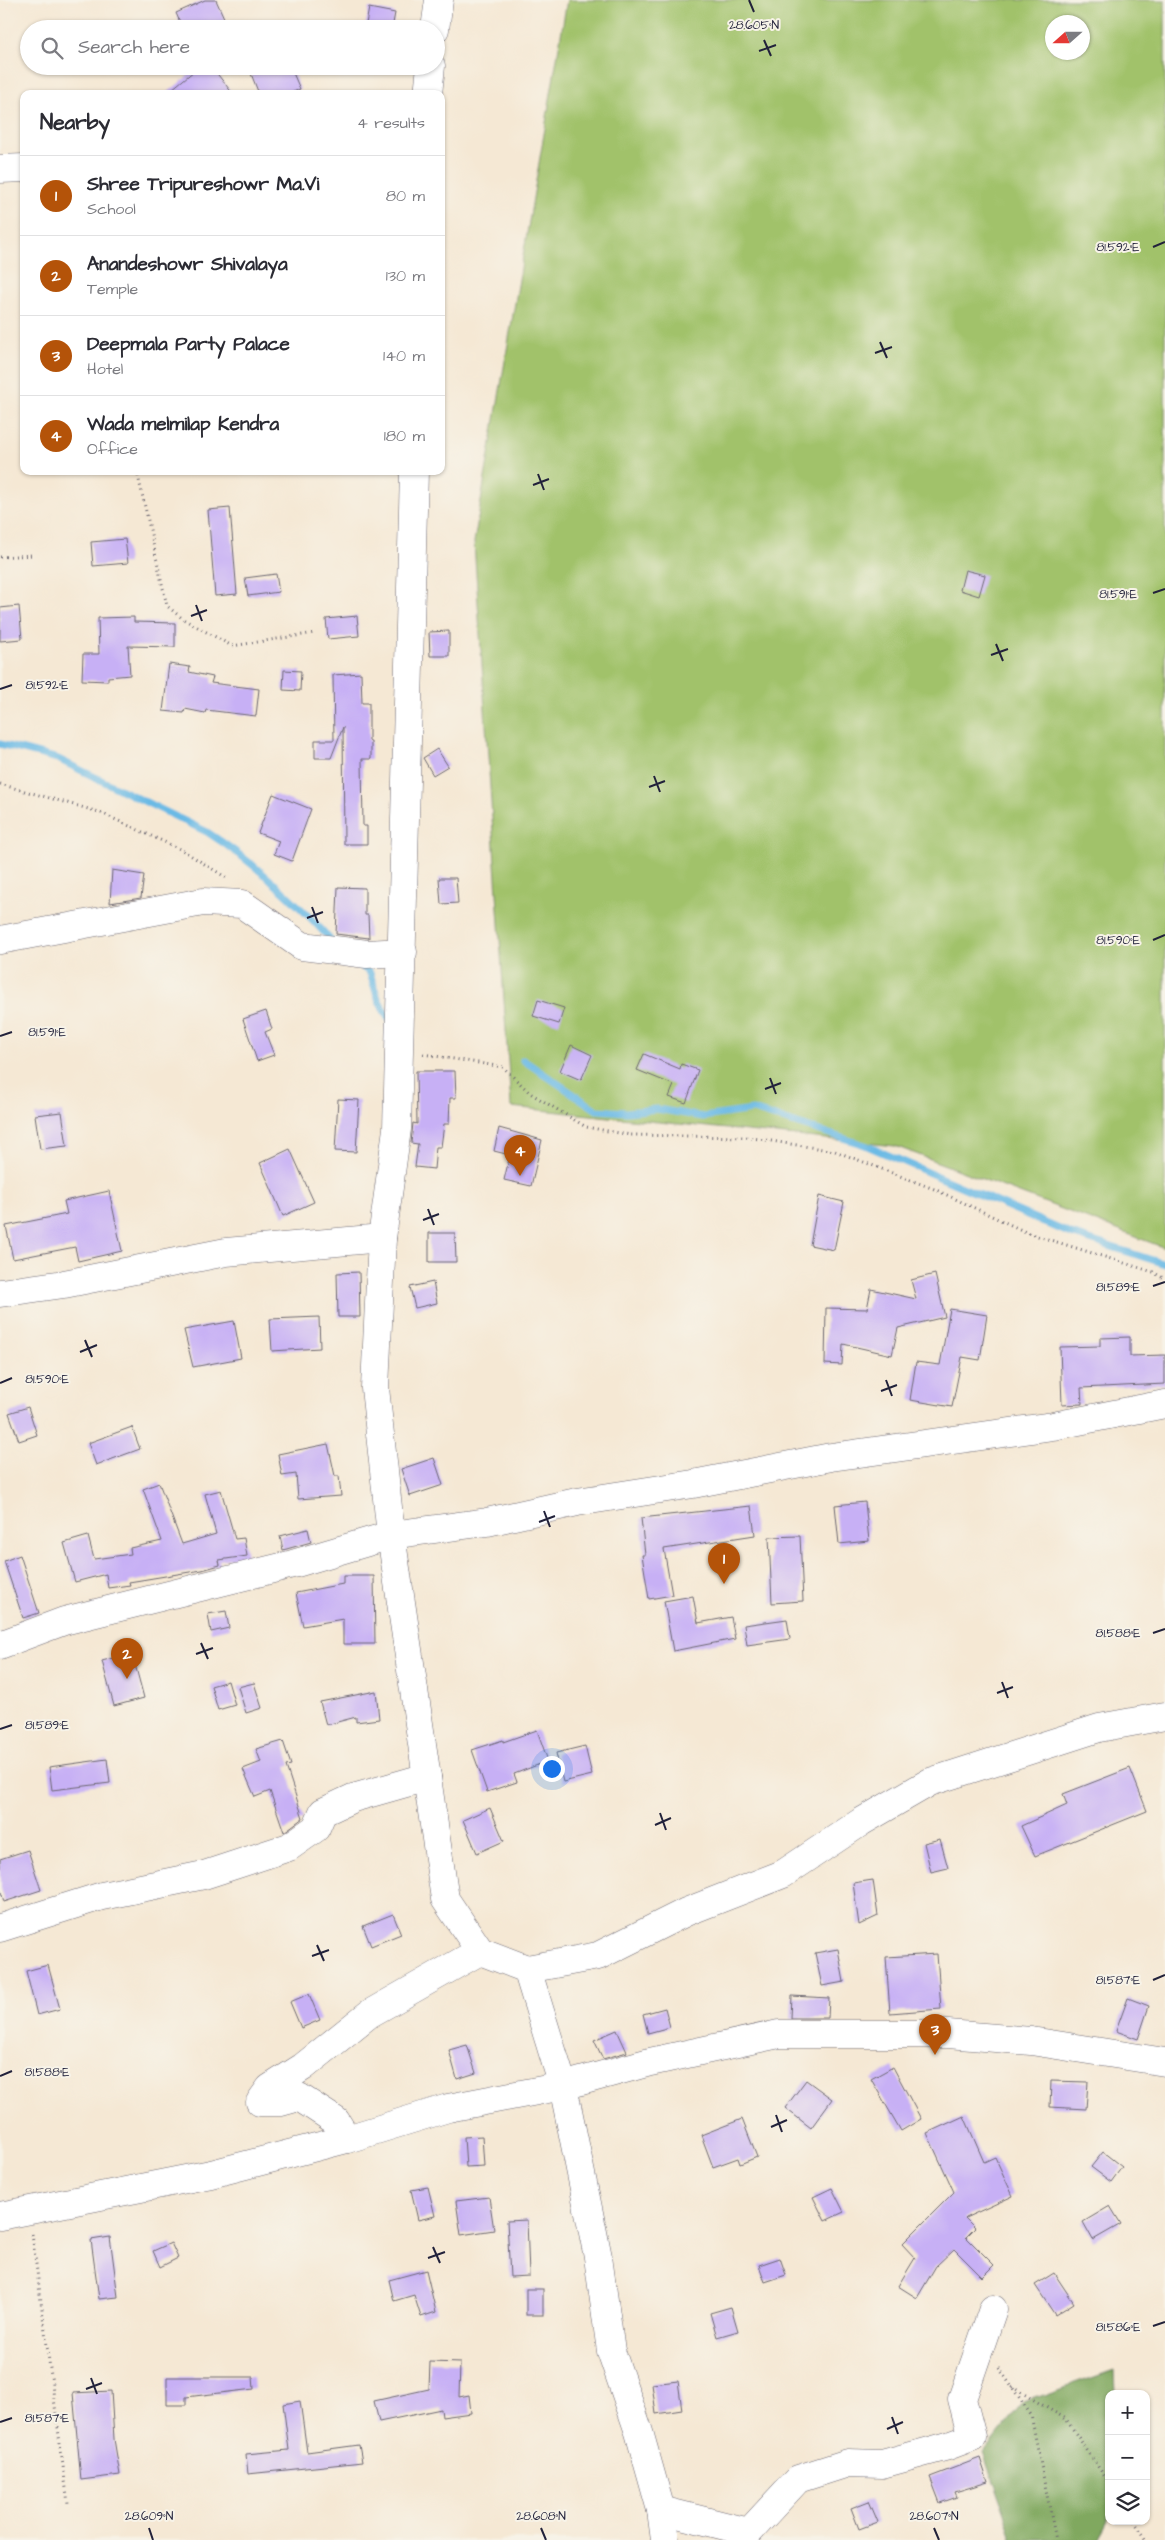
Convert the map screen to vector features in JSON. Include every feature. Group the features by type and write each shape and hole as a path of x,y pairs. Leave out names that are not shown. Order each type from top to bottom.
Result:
{"street":[{"path":"436,20 439,0"},
{"path":"428,90 430,75"},
{"path":"0,169 20,168"},
{"path":"414,475 397,1129 382,1238 375,1388 391,1535 417,1723 428,1777 444,1898 480,1950 528,1969 598,1956 686,1912 783,1874 861,1822 930,1782 1099,1728 1165,1716"},
{"path":"0,940 203,902 242,904 302,946 367,954 403,952"},
{"path":"0,1293 64,1284 226,1252 382,1238"},
{"path":"0,1645 64,1620 293,1564 391,1535 487,1522 577,1502 693,1484 831,1457 1054,1426 1165,1404"},
{"path":"0,1928 102,1896 204,1875 288,1847 316,1828 323,1812 353,1798 428,1777"},
{"path":"347,2139 336,2120 299,2097 281,2102 260,2102 270,2088 302,2067 369,2014 480,1950"},
{"path":"528,1969 563,2086 598,2257 611,2352 639,2432 661,2510 665,2540"},
{"path":"0,2216 29,2208 211,2174 347,2139 448,2108 563,2086 650,2062 779,2034 948,2034 1031,2040 1165,2062"},
{"path":"661,2510 750,2532 798,2480 848,2463 882,2464 948,2446 972,2437 962,2399 993,2309"}],"path":[{"path":"138,475 167,606 183,619 232,646 314,633"},
{"path":"0,557 32,555"},
{"path":"0,784 99,812 182,850 228,878"},
{"path":"398,1049 503,1067 530,1093 586,1127 630,1135 746,1137 835,1151 934,1189 1028,1233 1153,1272 1165,1279"},
{"path":"29,2208 68,2503"},
{"path":"982,2343 1031,2415 1056,2540"},
{"path":"1011,2386 1066,2419 1107,2480"},
{"path":"1137,2525 1147,2540"}],"green space":[{"path":"567,0 1165,0 1165,1248 895,1146 511,1107 474,542"},
{"path":"1114,2370 1115,2390 1105,2390 1106,2525 1099,2540 1014,2540 983,2453 1024,2402"}],"building":[{"path":"205,0 216,0 225,20 179,20 176,13"},
{"path":"369,8 395,13 394,20 367,20"},
{"path":"189,75 218,75 230,90 171,90"},
{"path":"252,75 294,75 300,89 298,90 257,90"},
{"path":"230,508 237,594 215,596 208,510"},
{"path":"125,539 128,563 93,566 91,542"},
{"path":"965,570 985,575 979,596 960,590"},
{"path":"276,574 279,592 248,596 245,578"},
{"path":"19,606 22,639 0,641 0,608"},
{"path":"357,616 359,636 328,639 326,619"},
{"path":"134,617 134,622 175,623 175,647 128,646 130,675 108,677 108,681 82,680 83,654 99,654 98,618"},
{"path":"449,631 449,656 430,656 429,632"},
{"path":"169,664 190,667 189,672 213,677 211,683 259,689 256,716 206,710 205,713 185,709 184,713 163,711"},
{"path":"284,670 301,671 300,691 283,690"},
{"path":"361,673 362,703 369,703 369,741 371,741 371,759 362,759 363,826 367,826 367,844 344,844 343,727 331,758 315,758 315,740 334,740 333,675"},
{"path":"437,749 448,766 433,775 423,758"},
{"path":"273,794 311,809 292,861 274,854 279,841 258,833"},
{"path":"112,870 144,875 141,898 110,903"},
{"path":"439,878 456,878 458,903 441,904"},
{"path":"338,887 365,888 365,915 368,915 369,938 336,934"},
{"path":"538,1000 564,1008 559,1024 533,1016"},
{"path":"266,1011 272,1029 265,1032 274,1055 257,1061 243,1019"},
{"path":"571,1045 592,1055 581,1080 560,1071"},
{"path":"644,1054 680,1069 681,1064 698,1070 686,1103 669,1097 674,1085 637,1070"},
{"path":"416,1071 455,1071 456,1098 450,1098 449,1124 444,1124 441,1147 436,1147 434,1169 415,1167 418,1144 411,1143 413,1123 417,1124"},
{"path":"338,1099 359,1100 356,1152 335,1151"},
{"path":"62,1112 67,1146 40,1149 35,1115"},
{"path":"499,1128 542,1140 531,1186 504,1180 510,1155 494,1151"},
{"path":"290,1149 314,1202 283,1216 260,1163"},
{"path":"109,1191 122,1251 78,1261 75,1247 13,1259 6,1226 67,1214 64,1201"},
{"path":"819,1196 844,1202 834,1250 810,1245"},
{"path":"429,1233 455,1233 456,1262 429,1262"},
{"path":"359,1272 360,1317 338,1317 337,1273"},
{"path":"935,1274 945,1317 898,1328 892,1355 843,1344 842,1365 825,1364 826,1308 867,1309 871,1289 916,1299 911,1280"},
{"path":"433,1282 437,1303 415,1308 410,1287"},
{"path":"950,1309 987,1315 980,1360 962,1357 952,1407 910,1400 916,1362 940,1365"},
{"path":"319,1317 320,1348 272,1351 270,1319"},
{"path":"234,1321 241,1358 193,1367 184,1330"},
{"path":"1130,1337 1130,1356 1165,1355 1165,1384 1081,1388 1082,1404 1062,1405 1060,1347 1100,1346 1100,1338"},
{"path":"28,1407 37,1435 19,1441 9,1413"},
{"path":"132,1427 140,1449 96,1465 88,1443"},
{"path":"328,1444 335,1476 339,1476 341,1496 298,1499 296,1474 282,1476 278,1454"},
{"path":"434,1458 443,1485 410,1496 401,1469"},
{"path":"159,1483 182,1544 216,1534 205,1494 221,1490 235,1539 244,1538 247,1556 219,1560 220,1565 202,1570 129,1582 130,1585 108,1588 106,1574 75,1582 64,1543 88,1536 94,1559 131,1554 130,1548 162,1541 143,1489"},
{"path":"865,1502 869,1541 839,1544 835,1505"},
{"path":"751,1506 755,1535 664,1549 672,1595 649,1599 642,1555 645,1555 641,1518"},
{"path":"308,1529 311,1542 283,1550 280,1536"},
{"path":"800,1536 803,1601 772,1603 769,1537"},
{"path":"20,1555 39,1613 23,1618 4,1561"},
{"path":"343,1576 374,1576 375,1644 343,1644 343,1619 303,1626 296,1593 343,1584"},
{"path":"693,1596 698,1623 731,1617 735,1639 673,1651 664,1601"},
{"path":"226,1611 229,1628 211,1632 208,1614"},
{"path":"787,1619 790,1639 747,1645 744,1625"},
{"path":"132,1653 144,1698 114,1706 102,1661"},
{"path":"228,1681 235,1705 218,1710 211,1686"},
{"path":"254,1683 262,1708 246,1713 238,1687"},
{"path":"376,1691 379,1719 356,1722 356,1717 326,1725 320,1702"},
{"path":"537,1730 548,1761 514,1774 517,1782 487,1792 472,1750"},
{"path":"283,1741 291,1765 286,1766 303,1818 284,1832 270,1791 255,1797 243,1769 261,1762 256,1749"},
{"path":"585,1746 592,1775 563,1782 556,1753"},
{"path":"107,1759 110,1783 52,1790 49,1767"},
{"path":"1130,1768 1147,1811 1035,1856 1021,1826 1067,1805 1063,1794"},
{"path":"490,1808 504,1841 477,1853 463,1820"},
{"path":"940,1839 948,1868 931,1872 924,1843"},
{"path":"28,1850 41,1890 4,1902 0,1888 0,1859"},
{"path":"873,1880 878,1916 859,1925 853,1883"},
{"path":"393,1914 401,1934 371,1946 363,1926"},
{"path":"838,1949 844,1982 822,1986 815,1953"},
{"path":"937,1954 941,2009 890,2013 886,1957"},
{"path":"48,1965 60,2009 37,2015 26,1971"},
{"path":"309,1994 320,2020 301,2028 290,2002"},
{"path":"792,1996 829,1998 828,2018 791,2018"},
{"path":"1128,1998 1149,2006 1138,2039 1116,2031"},
{"path":"665,2008 670,2027 648,2033 643,2014"},
{"path":"617,2030 627,2052 603,2059 594,2040"},
{"path":"467,2045 476,2073 457,2079 449,2050"},
{"path":"893,2067 921,2119 901,2131 871,2079"},
{"path":"806,2080 832,2099 811,2128 785,2108"},
{"path":"1051,2081 1088,2082 1086,2109 1050,2107"},
{"path":"964,2116 984,2162 995,2157 1013,2196 965,2218 975,2228 966,2237 994,2265 982,2277 954,2249 936,2266 917,2298 898,2286 915,2258 902,2244 954,2192 927,2133"},
{"path":"742,2119 757,2157 740,2164 738,2158 713,2167 701,2135"},
{"path":"482,2136 484,2166 466,2167 464,2137"},
{"path":"1103,2152 1122,2167 1111,2182 1091,2167"},
{"path":"428,2187 435,2216 418,2220 411,2190"},
{"path":"832,2188 844,2212 825,2221 813,2197"},
{"path":"489,2197 494,2230 461,2235 456,2201"},
{"path":"1110,2206 1121,2224 1093,2240 1083,2222"},
{"path":"527,2220 529,2276 510,2277 507,2221"},
{"path":"110,2237 118,2297 99,2299 91,2240"},
{"path":"171,2243 178,2258 160,2267 153,2251"},
{"path":"780,2258 786,2275 765,2282 759,2265"},
{"path":"426,2270 436,2312 421,2317 414,2295 394,2301 389,2280"},
{"path":"1054,2273 1074,2303 1055,2315 1035,2285"},
{"path":"526,2289 543,2289 543,2315 526,2315"},
{"path":"731,2307 738,2331 717,2337 710,2313"},
{"path":"430,2362 460,2363 459,2397 469,2395 471,2413 442,2417 441,2409 379,2422 374,2401 429,2389"},
{"path":"167,2377 253,2377 254,2389 186,2397 186,2405 167,2405"},
{"path":"678,2381 682,2410 656,2414 652,2384"},
{"path":"111,2391 114,2439 120,2475 81,2480 73,2393"},
{"path":"300,2401 307,2452 359,2445 362,2462 248,2474 246,2454 289,2450 283,2404"},
{"path":"980,2458 988,2482 955,2492 957,2497 940,2503 930,2477"},
{"path":"869,2501 878,2522 859,2529 851,2508"}],"waterway":[{"path":"0,744 58,759 207,832 273,882 332,941"},
{"path":"357,963 370,973 378,999 388,1018"},
{"path":"523,1060 597,1110 626,1112 657,1109 703,1117 753,1110 865,1145 1071,1234 1165,1264"}],"place":[{"name":"Wada melmilap Kendra","path":"520,1176"},
{"name":"Shree Tripureshowr Ma.Vi","path":"724,1584"},
{"name":"Anandeshowr Shivalaya","path":"127,1679"},
{"name":"Deepmala Party Palace","path":"935,2055"}]}
